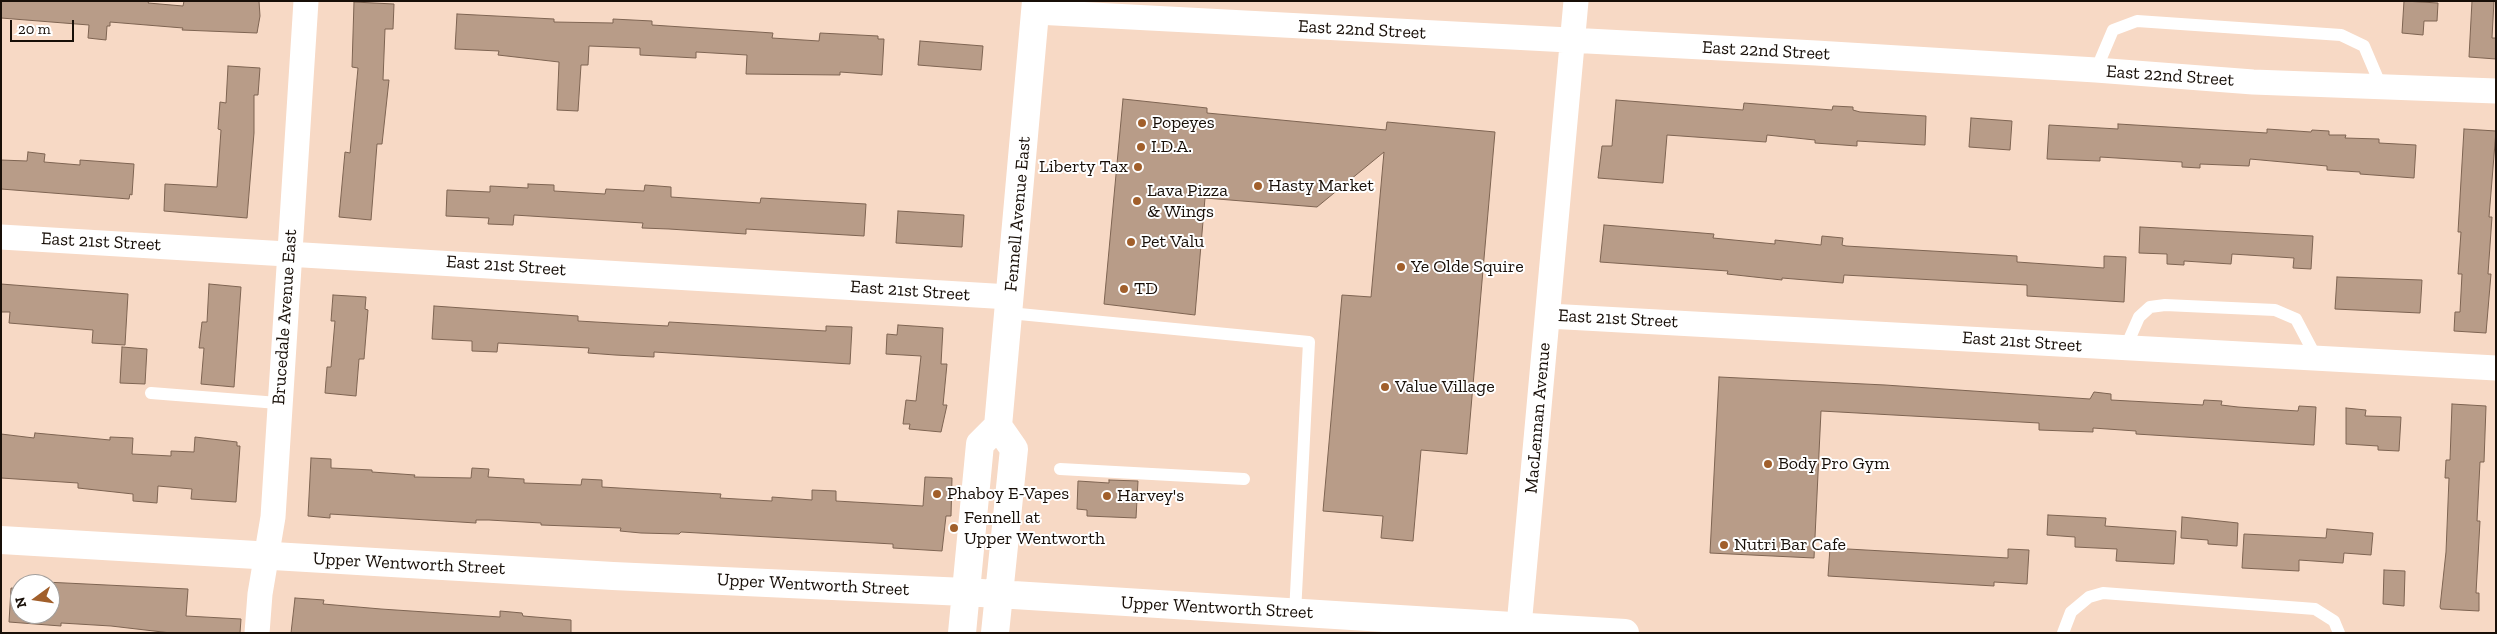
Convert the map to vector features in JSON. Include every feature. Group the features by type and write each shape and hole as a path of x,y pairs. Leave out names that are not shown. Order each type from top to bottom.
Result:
{"main road":[{"name":"Fennell Avenue East","path":"998,426 1036,7"},
{"path":"962,633 980,444 998,426 1014,449 995,633"},
{"name":"Upper Wentworth Street","path":"1,540 267,556 965,592 1625,633"}],"street":[{"name":"Brucedale Avenue East","path":"257,633 272,517 278,402 290,253 306,1"},
{"name":"MacLennan Avenue","path":"1519,626 1576,1"},
{"name":"East 22nd Street","path":"1036,7 1573,41 2096,70 2253,82 2496,91"},
{"name":"East 21st Street","path":"1,237 290,253 1009,305"},
{"name":"East 21st Street","path":"1548,316 2496,368"}],"lane":[{"path":"2096,70 2113,30 2137,21 2341,35 2364,46 2378,79 2376,86"},
{"path":"2125,349 2139,317 2150,307 2165,304 2275,310 2296,319 2316,357"},
{"path":"1009,305 1309,342 1295,613"},
{"path":"151,393 278,402"},
{"path":"1060,469 1244,479"},
{"path":"2063,633 2071,612 2089,597 2103,593 2316,609 2334,621 2338,633"}],"building":[{"path":"1,1 149,1 148,3 183,6 184,1 259,1 260,16 257,33 182,30 183,28 110,22 110,26 107,26 106,40 88,38 89,25 1,18"},
{"path":"2404,1 2438,3 2437,21 2424,21 2423,35 2402,33"},
{"path":"2472,1 2494,1 2492,38 2496,38 2496,59 2469,57"},
{"path":"354,2 394,4 393,29 385,29 383,80 389,80 382,144 377,144 371,220 339,217 345,152 350,153 358,68 352,67"},
{"path":"457,14 554,19 554,22 613,23 613,19 652,21 652,25 773,33 772,38 819,41 820,33 878,36 878,39 884,39 882,75 840,72 840,75 746,74 747,55 696,52 696,58 640,55 640,48 589,46 588,65 581,65 578,111 557,110 559,62 498,55 499,51 455,49"},
{"path":"920,41 983,46 981,70 918,65"},
{"path":"228,66 260,68 258,95 254,95 254,133 247,218 164,211 165,184 217,187 221,130 218,129 220,102 226,103"},
{"path":"1123,99 1207,108 1207,113 1386,130 1387,122 1495,132 1467,454 1421,450 1413,541 1381,538 1383,516 1323,511 1342,295 1371,297 1384,152 1317,207 1205,198 1195,315 1104,304"},
{"path":"1616,100 1743,110 1744,103 1832,110 1833,106 1853,107 1853,110 1860,112 1926,116 1925,145 1857,141 1857,146 1815,143 1815,140 1767,135 1766,142 1667,135 1663,183 1598,178 1602,146 1612,146"},
{"path":"1971,118 2012,121 2010,150 1969,147"},
{"path":"2118,124 2267,133 2267,129 2311,132 2312,130 2329,131 2329,135 2346,135 2345,138 2379,139 2379,143 2416,145 2414,178 2360,174 2360,172 2327,170 2327,166 2250,159 2249,166 2200,164 2200,168 2182,167 2182,162 2100,157 2100,161 2047,159 2049,125 2118,129"},
{"path":"2464,129 2496,131 2489,217 2492,217 2488,274 2491,274 2486,333 2454,331 2455,312 2460,312 2462,274 2458,274 2461,232 2458,232"},
{"path":"28,152 45,154 44,162 80,165 80,160 134,164 132,195 130,194 129,199 1,189 1,160 27,161"},
{"path":"528,184 554,185 554,191 605,194 606,189 644,191 645,185 671,187 671,197 760,203 761,198 866,204 864,236 746,229 746,234 642,228 643,223 514,215 513,225 488,224 489,218 446,216 447,190 490,192 490,186 528,188"},
{"path":"898,211 964,215 962,247 896,243"},
{"path":"1604,225 1714,234 1713,238 1775,244 1775,240 1821,245 1822,236 1843,238 1842,245 1846,246 2017,256 2017,262 2104,268 2104,256 2126,257 2124,302 2027,296 2027,285 1844,275 1843,283 1782,278 1782,280 1727,274 1728,271 1600,262"},
{"path":"2140,227 2313,236 2311,269 2293,268 2294,258 2232,254 2231,264 2184,261 2184,265 2167,264 2167,254 2139,253"},
{"path":"2337,277 2422,280 2420,313 2335,309"},
{"path":"1,284 128,294 125,345 92,343 93,330 9,323 10,312 1,312"},
{"path":"209,284 241,287 234,387 201,384 204,348 199,348 202,322 207,322"},
{"path":"333,295 366,297 365,309 368,310 364,359 359,359 356,396 325,393 327,367 331,367 335,321 331,321"},
{"path":"434,306 578,316 578,321 668,326 669,322 826,331 826,326 852,327 850,364 654,352 654,357 615,355 588,353 589,348 498,343 497,352 472,351 472,341 432,339"},
{"path":"898,325 943,328 941,364 947,364 943,405 947,405 941,432 909,429 910,424 903,424 906,400 916,401 921,356 886,354 887,334 897,335"},
{"path":"122,347 147,349 145,384 120,383"},
{"path":"1719,377 1885,385 2090,399 2094,392 2111,394 2111,400 2203,405 2204,400 2222,401 2221,405 2298,411 2299,406 2316,407 2314,445 2136,434 2136,431 2093,428 2093,432 2039,430 2039,423 1821,411 1814,558 1710,553"},
{"path":"2452,404 2486,406 2484,462 2480,462 2477,521 2480,521 2476,593 2479,593 2479,611 2441,609 2440,607 2446,552 2449,478 2445,478 2446,460 2450,460"},
{"path":"2346,408 2366,410 2365,416 2401,417 2399,451 2378,450 2378,446 2346,444"},
{"path":"35,433 110,440 110,437 133,438 132,454 171,456 171,451 194,452 195,437 237,442 237,446 240,446 236,502 191,499 192,489 158,486 157,503 133,501 133,494 78,488 78,483 1,478 1,434 34,438"},
{"path":"311,458 331,459 331,468 372,470 372,472 415,475 414,477 471,478 472,468 489,469 488,477 524,479 524,483 581,485 582,479 602,480 602,487 721,494 720,498 772,501 772,497 812,500 812,490 836,491 836,501 923,506 925,477 952,478 951,516 946,516 942,551 893,548 893,544 681,532 679,534 641,533 620,531 621,528 541,525 541,523 489,520 476,520 476,523 330,514 330,518 308,516"},
{"name":"Harvey's","path":"1109,480 1138,481 1136,518 1087,516 1087,510 1077,509 1078,481 1109,483"},
{"path":"2048,515 2106,518 2105,526 2176,531 2174,564 2116,561 2117,549 2075,547 2075,537 2047,535"},
{"path":"2182,517 2238,523 2237,546 2208,544 2208,540 2181,538"},
{"path":"2327,529 2373,533 2371,555 2344,553 2343,563 2299,560 2299,571 2242,568 2244,534 2326,538"},
{"path":"1830,548 2008,558 2008,549 2029,550 2027,584 1994,582 1994,586 1828,576"},
{"path":"2384,570 2405,571 2404,606 2383,604"},
{"path":"60,583 188,589 186,616 241,619 240,633 171,633 111,626 61,623 61,626 35,624 60,624"},
{"path":"295,598 324,600 323,604 500,617 500,611 522,613 523,616 571,620 571,633 291,633"}],"place":[{"name":"Popeyes","path":"1142,123"},
{"name":"I.D.A.","path":"1141,147"},
{"name":"Liberty Tax","path":"1138,167"},
{"name":"Hasty Market","path":"1258,186"},
{"name":"Lava Pizza & Wings","path":"1137,201"},
{"name":"Pet Valu","path":"1131,242"},
{"name":"Ye Olde Squire","path":"1401,267"},
{"name":"TD","path":"1124,289"},
{"name":"Value Village","path":"1385,387"},
{"name":"Body Pro Gym","path":"1768,464"},
{"name":"Phaboy E-Vapes","path":"937,494"},
{"name":"Harvey's","path":"1107,496"},
{"name":"Fennell at Upper Wentworth","path":"954,528"},
{"name":"Nutri Bar Cafe","path":"1724,545"}]}
